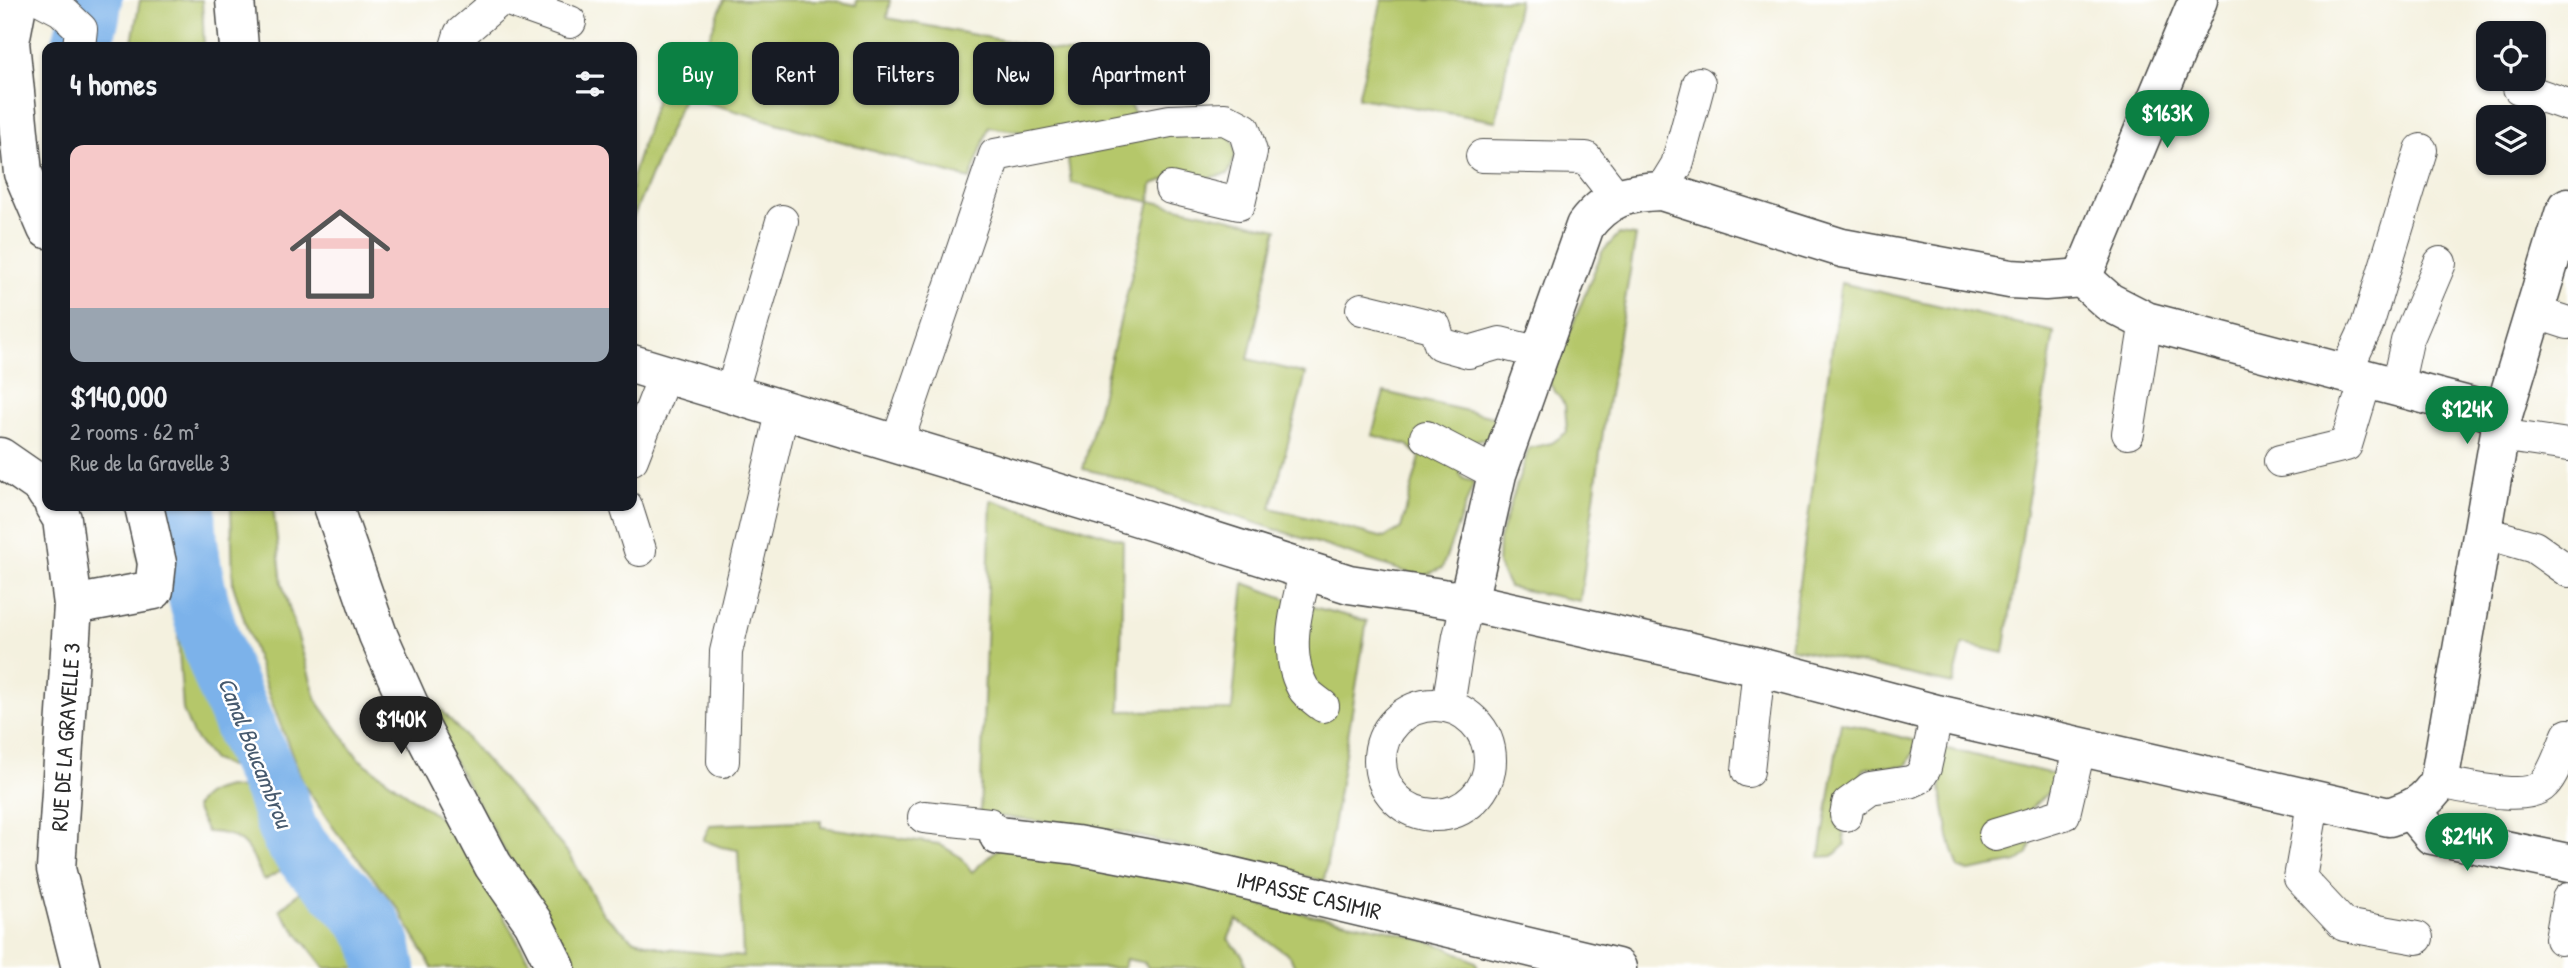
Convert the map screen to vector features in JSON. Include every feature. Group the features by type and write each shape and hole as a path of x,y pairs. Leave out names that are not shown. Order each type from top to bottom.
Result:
{"street":[{"path":"18,0 5,43 23,173 42,217"},
{"path":"235,0 239,42"},
{"path":"2081,278 2198,0"},
{"path":"1468,602 1497,474 1585,226 1598,209 1617,198 1639,192 1661,191 1842,248 2010,279 2045,281 2081,278 2109,302 2146,321 2370,380 2501,425"},
{"path":"649,369 1349,584 1468,602 1759,667 1937,714 2389,817 2429,798 2439,782 2501,425 2551,317 2568,206"},
{"path":"6,468 42,486"},
{"name":"RUE DE LA GRAVELLE 3","path":"57,511 62,519 73,605 56,869 81,968"},
{"path":"73,605 154,590 157,563 145,511"},
{"path":"335,511 378,635 411,709 493,865 533,922 556,968"},
{"path":"2410,809 2431,835 2568,863"},
{"name":"IMPASSE CASIMIR","path":"999,836 1076,845 1192,867 1531,958 1618,968"}],"lane":[{"path":"42,0 61,10 81,29 80,42"},
{"path":"458,42 460,34 500,0"},
{"path":"508,0 570,22"},
{"path":"1661,191 1678,165 1699,83"},
{"path":"2528,91 2568,105"},
{"path":"897,443 995,155 1170,121 1225,119 1244,129 1251,152 1239,204 1171,188"},
{"path":"2370,380 2367,326 2421,150"},
{"path":"1482,156 1586,158 1617,198"},
{"path":"731,394 782,221"},
{"path":"2280,461 2346,445 2370,380 2407,341 2440,263"},
{"path":"1362,309 1435,327 1440,344 1469,352 1500,343 1540,353"},
{"path":"2128,433 2146,321"},
{"path":"637,433 649,369"},
{"path":"723,761 726,652 783,409"},
{"path":"2501,425 2568,445"},
{"path":"1426,437 1497,474"},
{"path":"628,511 640,550"},
{"path":"2483,532 2534,547 2568,571"},
{"path":"1306,570 1293,636 1293,659 1304,689 1323,706"},
{"path":"1448,706 1459,636 1468,602"},
{"path":"1748,771 1759,667"},
{"path":"1846,815 1848,804 1870,788 1919,778 1925,768 1937,714"},
{"path":"2439,782 2512,793 2533,792 2545,784 2568,736"},
{"path":"1995,835 2064,814 2080,746"},
{"path":"2315,798 2300,878 2344,925 2417,938"},
{"path":"924,817 989,824 999,836"},
{"path":"2561,939 2568,899"}],"green space":[{"path":"140,0 202,0 204,42 132,42"},
{"path":"724,0 831,0 856,5 857,0 890,0 887,18 1012,42 973,42 973,105 1054,105 1054,50 1068,53 1068,105 1130,105 1134,113 1223,130 1233,141 1236,151 1228,174 1201,179 1170,178 1152,184 1150,201 1277,229 1248,359 1306,374 1271,508 1384,538 1401,528 1420,457 1408,445 1372,435 1384,392 1498,418 1489,441 1473,441 1460,474 1464,479 1474,482 1442,568 1421,577 1109,475 1083,469 1150,202 1071,183 1067,152 1042,135 989,127 970,179 715,105 738,105 738,42 689,42 708,40"},
{"path":"1382,0 1519,0 1496,121 1358,98"},
{"path":"658,94 658,105 680,105 637,208 637,161"},
{"path":"1619,234 1636,236 1605,417 1580,601 1509,587 1498,565 1499,539 1529,448 1552,443 1567,432 1565,405 1549,383 1602,252"},
{"path":"1841,283 2054,332 2004,653 1963,644 1953,684 1790,648"},
{"path":"991,500 1123,540 1120,711 1232,710 1244,583 1298,603 1367,621 1324,881 1117,831 980,814"},
{"path":"152,511 200,511 202,549 215,606 265,749 250,767 237,769 213,760 193,735 183,710 177,622 166,589 143,571 139,562 137,552 142,531"},
{"path":"231,511 274,511 282,583 317,701 359,759 452,827 533,968 432,968 399,910 335,830 304,785 268,693 233,585"},
{"path":"430,697 570,855 603,914 632,939 666,949 743,957 738,850 703,840 710,825 821,820 821,827 939,844 962,858 972,872 1003,844 1205,880 1264,906 1389,930 1446,947 1476,962 1478,968 1295,968 1290,956 1237,920 1228,939 1243,956 1246,968 1148,968 1145,963 1126,959 1124,968 570,968 435,727"},
{"path":"1841,722 1916,741 1906,766 1864,769 1841,820 1845,845 1833,856 1820,857"},
{"path":"1944,748 2057,775 2054,787 2030,809 2033,836 2028,854 2017,862 1969,871 1959,869 1949,837 1941,789"},
{"path":"228,787 244,789 256,796 272,813 316,893 354,925 393,968 325,968 279,910 300,892 282,870 265,880 243,844 228,835 207,832 195,808 208,793"}],"waterway":[{"name":"Canal Boucambrou","path":"82,42 92,0"},
{"name":"Canal Boucambrou","path":"186,511 188,544 203,617 229,689 287,826 302,851 362,913 372,927 380,942 386,968"}]}
